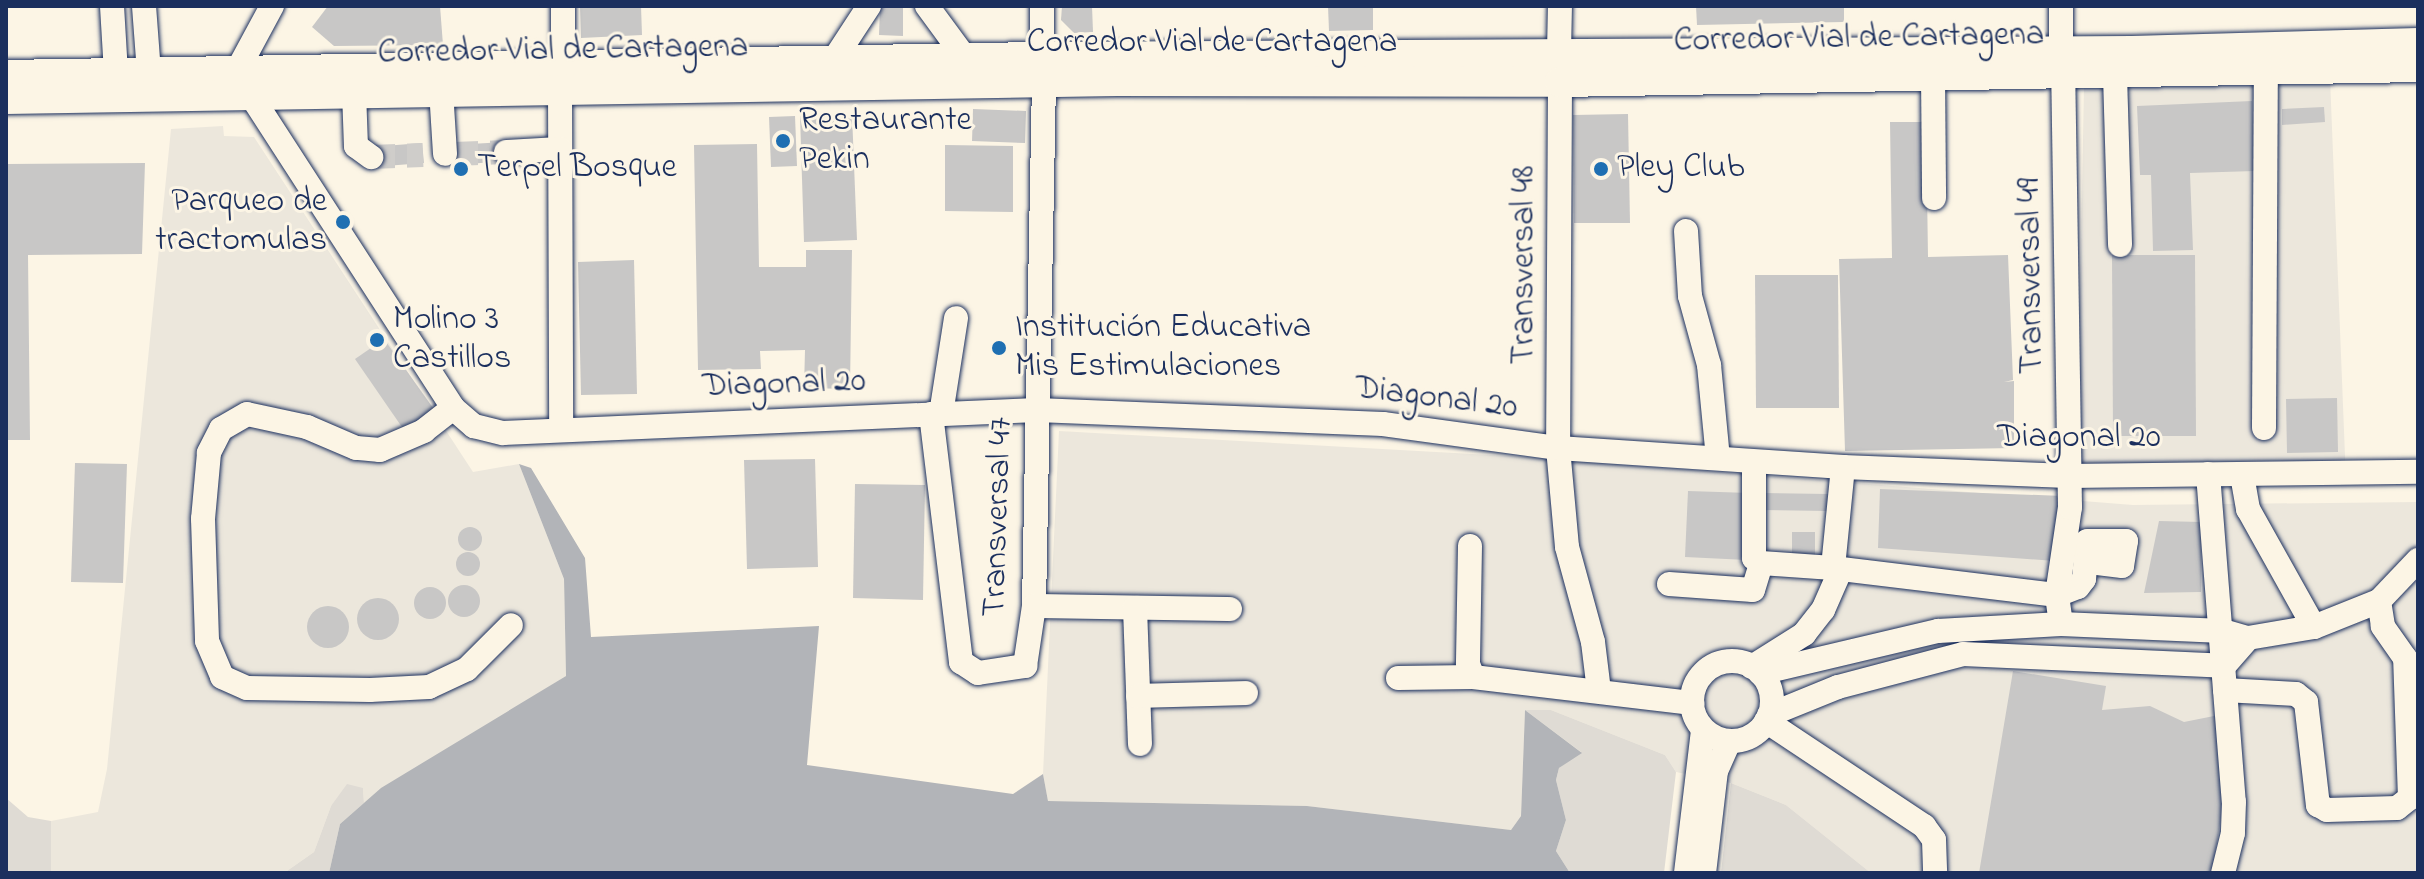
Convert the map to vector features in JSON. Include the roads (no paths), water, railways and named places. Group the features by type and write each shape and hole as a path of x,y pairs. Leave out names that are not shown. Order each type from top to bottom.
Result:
{"main road":[{"name":"Corredor Vial de Cartagena","path":"834,81 966,59 1043,70 1560,82 1933,74 2062,62 2115,75 2418,43"},
{"name":"Corredor Vial de Cartagena","path":"6,99 244,83 562,76 834,81 1043,70 1559,52 2062,62 2267,57 2418,67"},
{"name":"Corredor Vial de Cartagena","path":"6,75 149,72 354,92 440,79"}],"street":[{"path":"112,6 116,74"},
{"path":"144,6 149,72"},
{"path":"272,6 244,83 453,408 424,431 380,450 356,448 307,427 247,414 221,429 209,453 203,519 207,641 222,677 247,688 370,690 429,687 467,669 511,625"},
{"path":"561,427 563,6"},
{"path":"834,81 869,6"},
{"path":"927,6 966,59"},
{"name":"Transversal 47","path":"936,414 961,662 978,673 1025,666 1034,606 1042,6"},
{"path":"1559,52 1560,6"},
{"name":"Transversal 49","path":"2061,6 2070,507 2057,595 2061,624"},
{"path":"2264,428 2267,57"},
{"path":"1933,74 1934,198"},
{"path":"2115,75 2120,245"},
{"path":"440,79 440,155"},
{"name":"Transversal 48","path":"1560,82 1558,448 1567,547 1593,642 1599,691"},
{"path":"354,92 356,146 371,157"},
{"path":"506,152 560,149"},
{"path":"1686,231 1690,296 1709,365 1718,458"},
{"path":"936,414 956,318"},
{"name":"Diagonal 20","path":"453,408 474,426 503,433 561,427 1037,410 1383,424 1558,448 1843,467 2068,476 2418,472"},
{"path":"1754,462 1754,558 1761,563 2057,595 2078,587 2087,562"},
{"path":"1756,670 1804,634 1823,610 1837,569 1843,467"},
{"path":"2208,474 2223,631 2234,802 2233,833 2223,873"},
{"path":"2242,475 2248,509 2314,627"},
{"path":"1470,546 1468,664 1473,677"},
{"path":"1756,670 1938,631 2061,624 2223,631 2248,638 2314,627 2379,601 2418,560"},
{"path":"1669,584 1753,590 1761,563"},
{"path":"1703,730 1729,742 1748,738 1768,718 1838,687 1963,654 2225,678 2296,694 2306,702 2318,805 2327,810 2397,808 2410,798 2405,658 2383,626 2379,601"},
{"path":"1034,606 1230,609"},
{"path":"1135,608 1140,744"},
{"path":"2225,678 2248,638"},
{"path":"1704,873 1707,770 1703,730 1692,703 1699,679 1711,667 1736,661 1756,670 1769,688 1768,718"},
{"path":"1398,678 1473,677 1692,703"},
{"path":"1138,696 1246,693"},
{"path":"1768,718 1924,826 1934,840 1935,873"},
{"path":"1686,873 1707,770 1729,742"}],"tunnel":[{"path":"454,154 506,152"},
{"path":"371,157 423,155"}],"place":[{"name":"Restaurante Pekin","path":"783,141"},
{"name":"Terpel Bosque","path":"461,169"},
{"name":"Pley Club","path":"1601,169"},
{"name":"Parqueo de tractomulas","path":"343,222"},
{"name":"Molino 3 Castillos","path":"377,340"},
{"name":"Institución Educativa Mis Estimulaciones","path":"999,348"}]}
